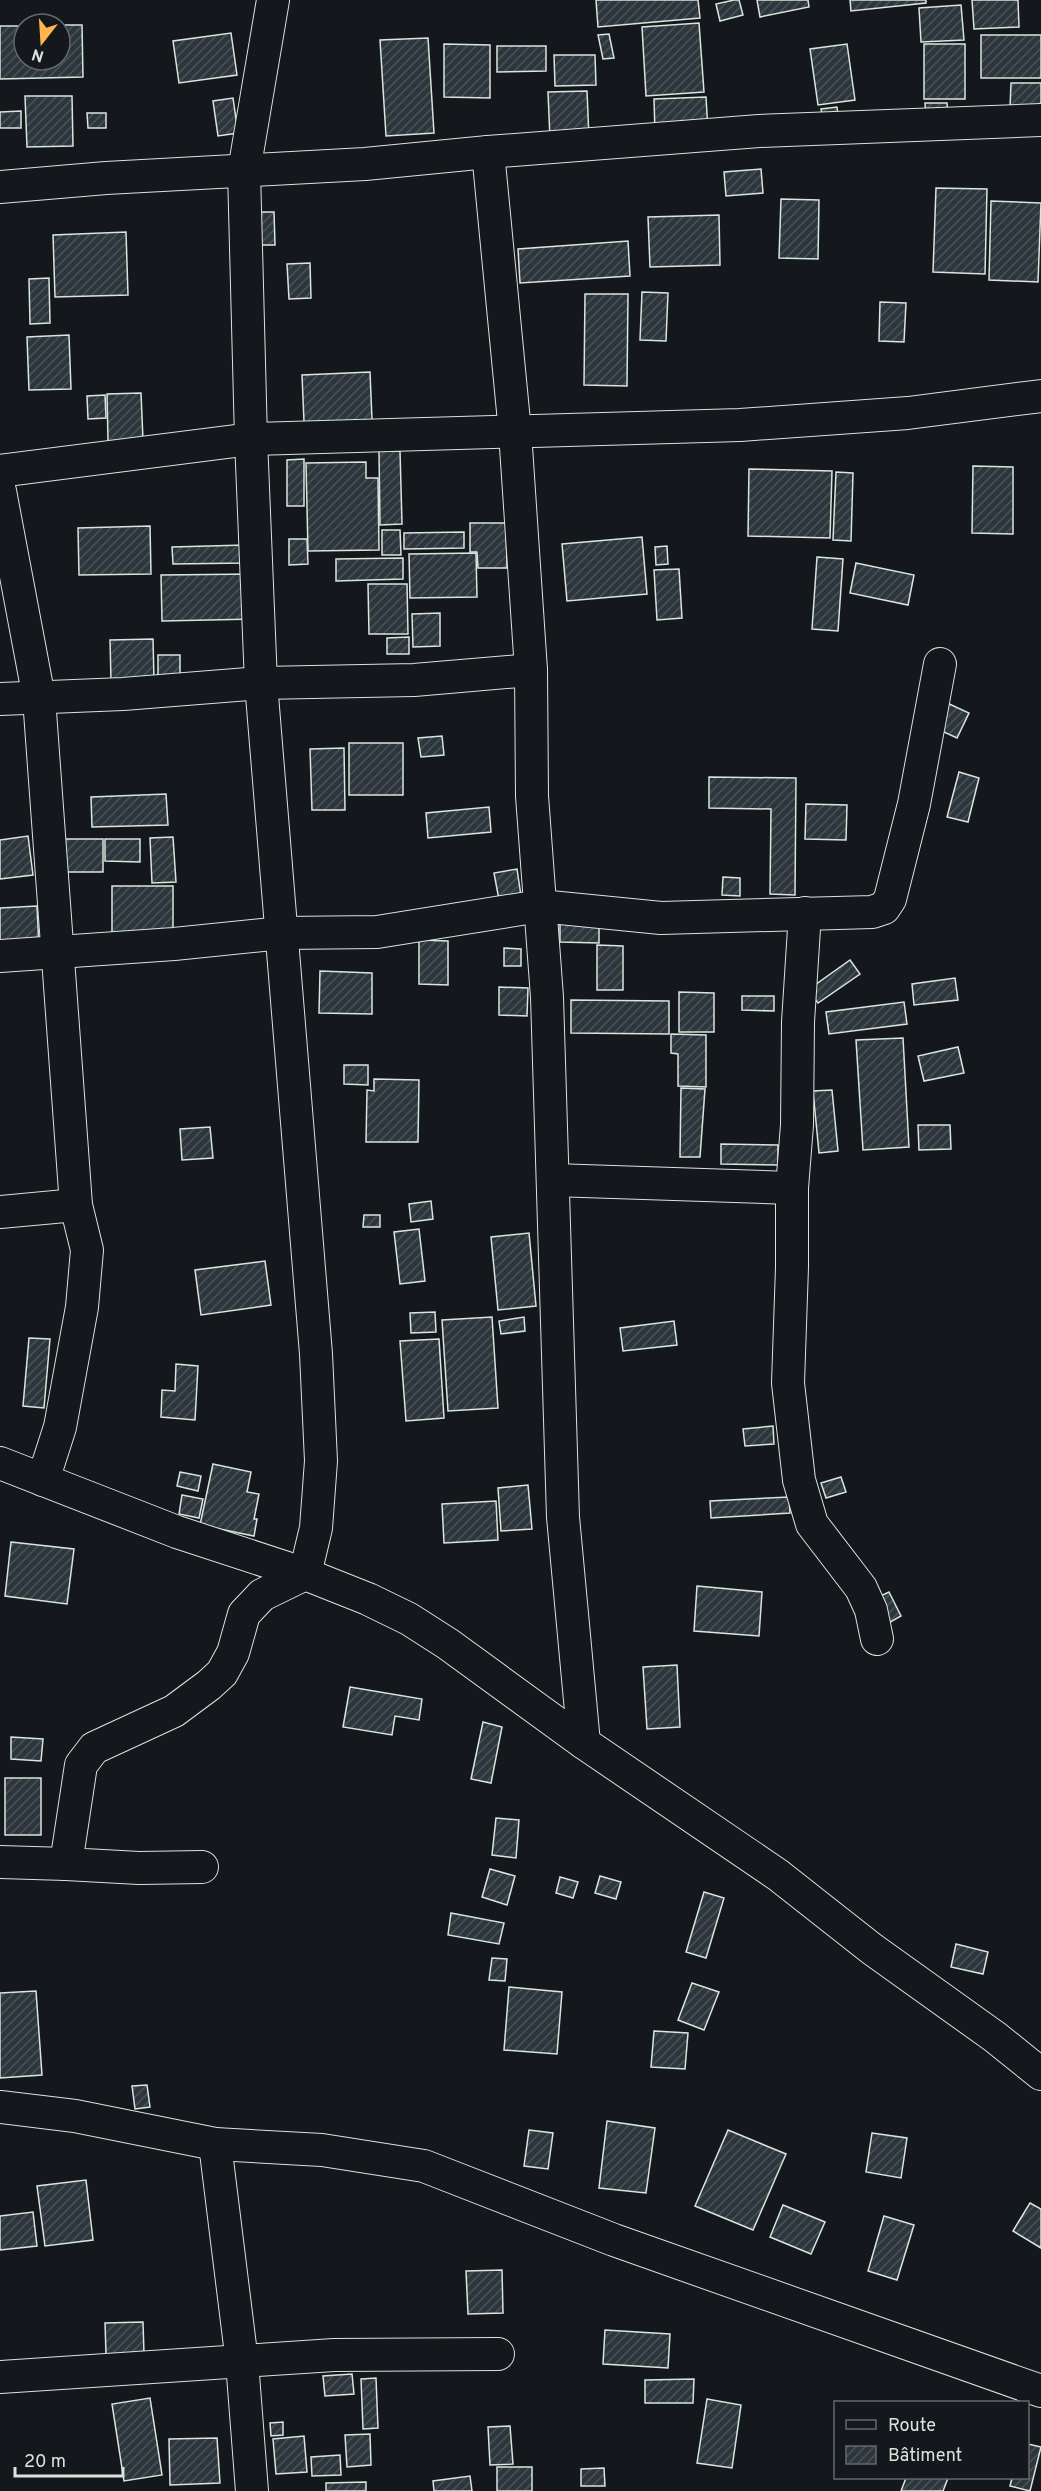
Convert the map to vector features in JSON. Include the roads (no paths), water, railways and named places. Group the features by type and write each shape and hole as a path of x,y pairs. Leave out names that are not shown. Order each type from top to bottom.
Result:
{"street":[{"path":"273,0 244,171 251,439 261,683 316,1354 321,1461 316,1528 306,1574"},
{"path":"0,187 106,178 365,164 759,131 1041,120"},
{"path":"488,152 515,432 531,670 532,796 547,997 563,1517 584,1743"},
{"path":"0,471 251,439 740,425 908,413 1041,396"},
{"path":"0,491 39,698 76,1205 87,1250 82,1307 60,1427 43,1480"},
{"path":"0,956 174,944 282,933 377,932 540,906 661,918 872,912 884,908 890,899 914,804 940,664"},
{"path":"0,699 123,694 261,683 414,680 531,670"},
{"path":"805,913 798,1022 797,1125 792,1188 788,1383 798,1480 813,1524 861,1588 871,1611 878,1639"},
{"path":"552,1180 792,1188"},
{"path":"0,1212 76,1205"},
{"path":"0,1463 177,1532 306,1574 409,1619 448,1644 584,1743 778,1875 872,1949 995,2037 1041,2074"},
{"path":"66,1864 81,1765 94,1748 174,1711 208,1685 222,1673 233,1653 244,1614 262,1595 306,1574"},
{"path":"0,1862 139,1868 202,1867"},
{"path":"0,2107 75,2116 215,2145 322,2150 423,2166 614,2240 1041,2391"},
{"path":"215,2145 242,2362 252,2491"},
{"path":"0,2377 334,2355 498,2354"}]}
